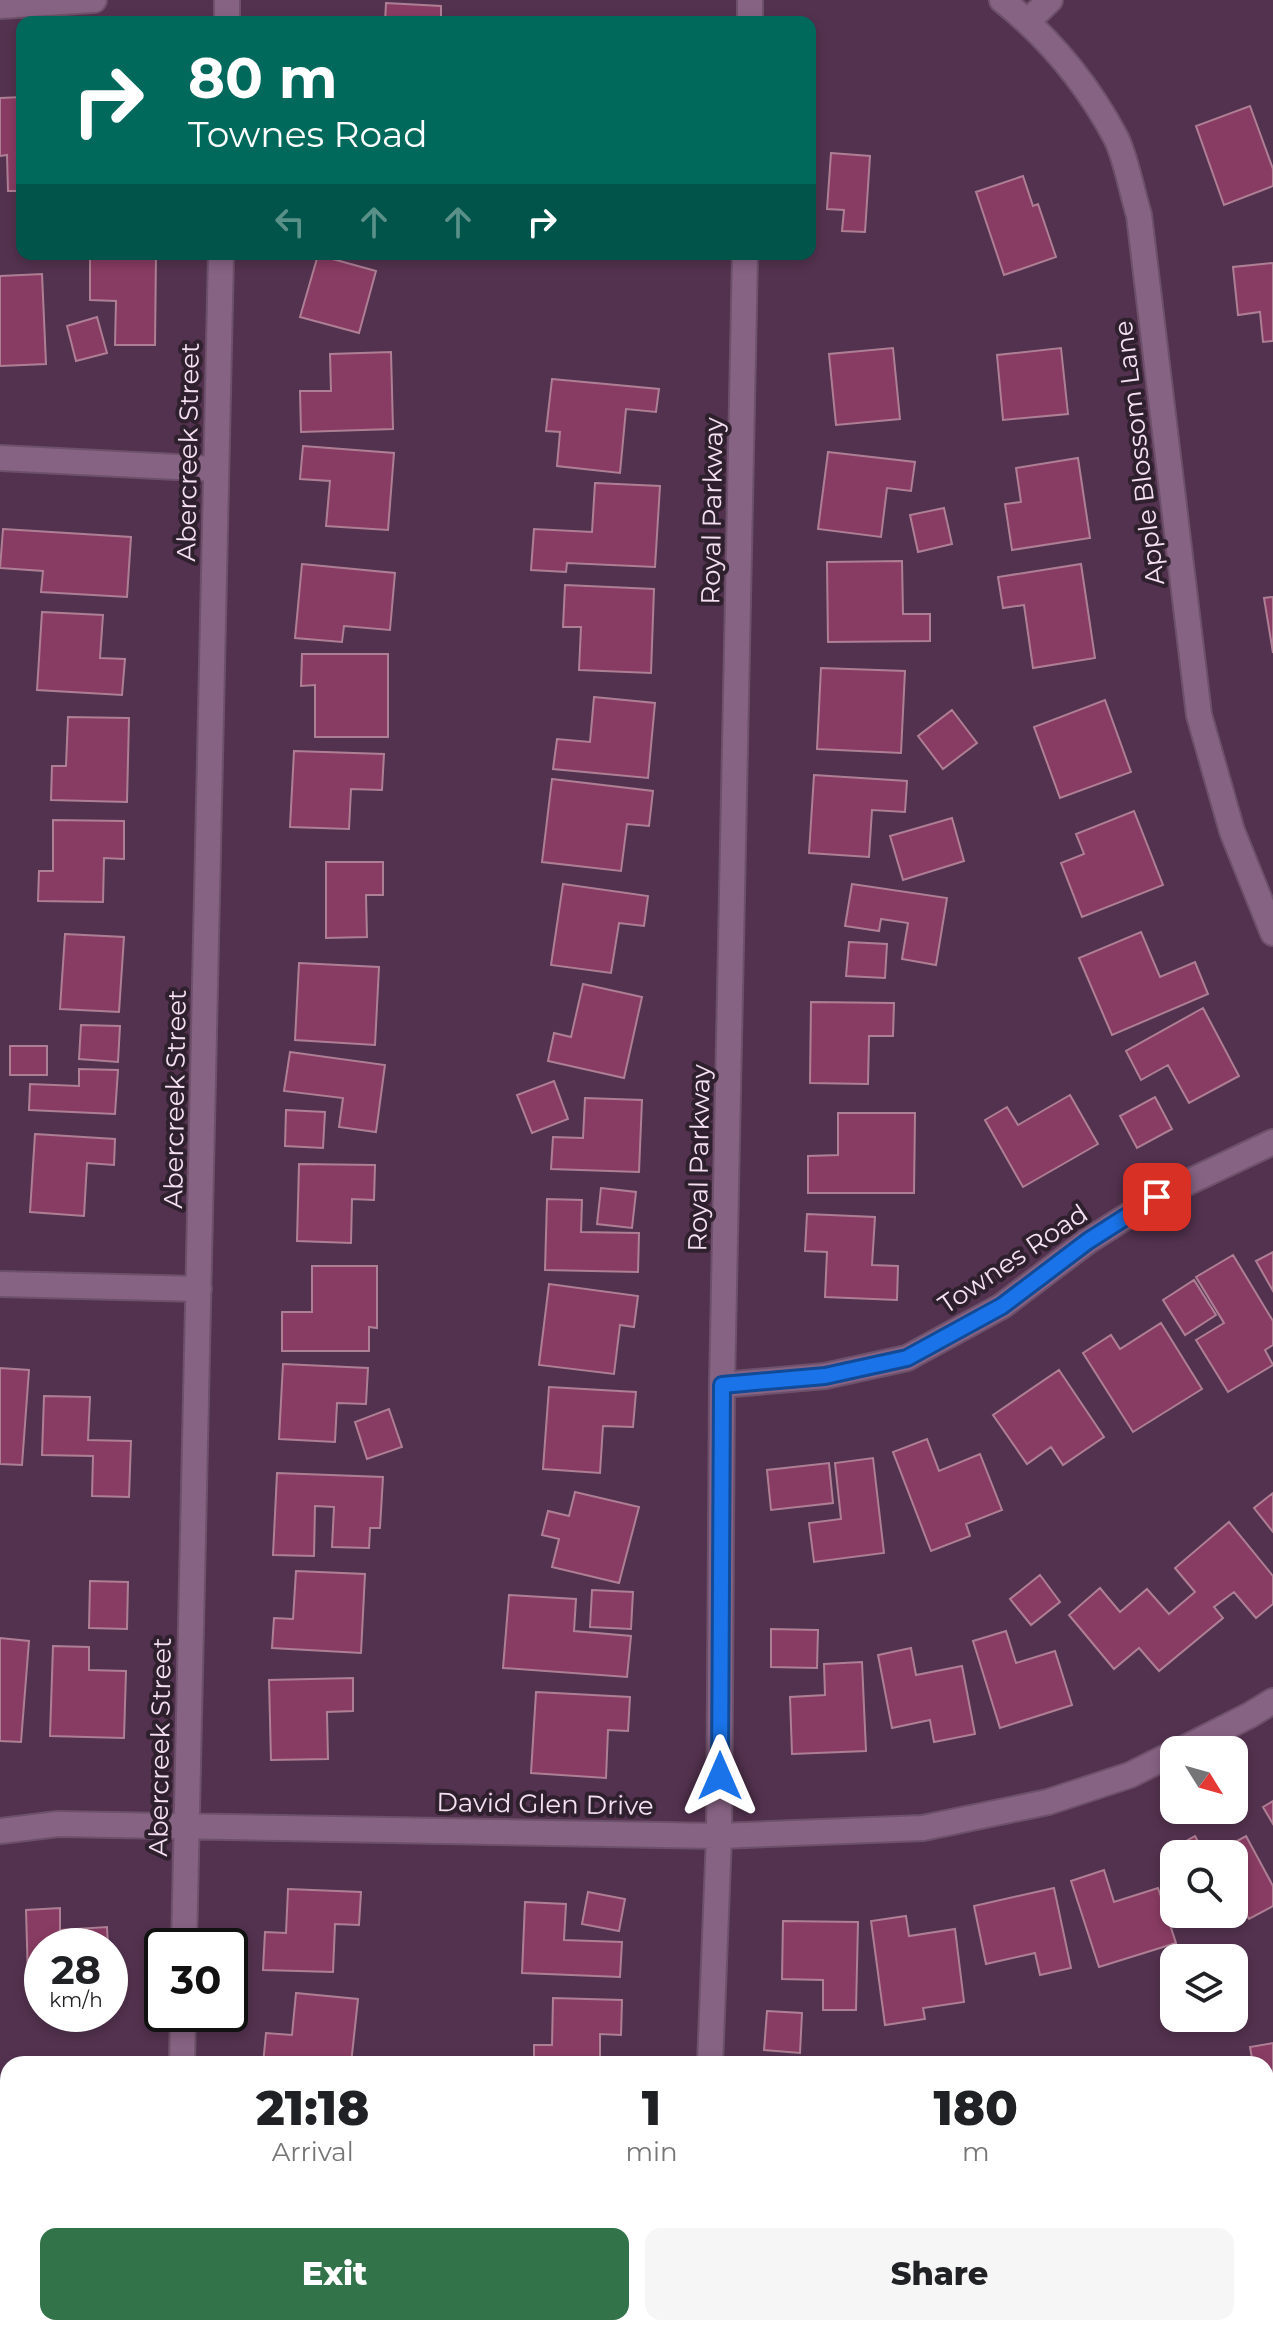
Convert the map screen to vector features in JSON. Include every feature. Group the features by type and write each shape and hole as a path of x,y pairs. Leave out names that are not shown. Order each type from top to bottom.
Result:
{"street":[{"path":"0,6 94,0"},
{"name":"Apple Blossom Lane","path":"1002,0 1028,21 1074,73 1117,140 1139,215 1199,715 1232,831 1273,933"},
{"path":"1028,21 1050,0"},
{"name":"Abercreek Street","path":"184,1928 221,260"},
{"name":"Royal Parkway","path":"710,2056 719,1836 722,1385 745,260"},
{"path":"0,458 216,469"},
{"name":"Townes Road","path":"722,1385 825,1376 907,1358 1002,1306 1088,1241 1157,1197 1273,1142"},
{"path":"0,1284 199,1289"},
{"path":"1209,1736 1273,1701"},
{"name":"David Glen Drive","path":"0,1831 58,1824 719,1836 923,1828 1048,1802 1130,1775 1160,1760"},
{"path":"182,2056 183,2032"}],"building":[{"path":"386,3 441,6 441,16 385,16"},
{"path":"16,97 16,191 8,191 7,155 0,156 0,98"},
{"path":"1250,106 1273,169 1273,186 1224,205 1196,126"},
{"path":"831,153 870,156 865,232 842,231 844,210 827,209"},
{"path":"1023,176 1033,206 1038,204 1056,257 1004,275 976,192"},
{"path":"90,260 156,260 155,345 115,345 116,301 90,300"},
{"path":"317,260 336,260 376,271 359,333 300,317"},
{"path":"1273,263 1273,341 1263,342 1260,312 1238,315 1233,267"},
{"path":"42,274 46,364 0,366 0,276"},
{"path":"97,317 107,353 76,361 67,326"},
{"path":"893,348 900,419 836,425 829,354"},
{"path":"1061,348 1068,414 1003,420 997,355"},
{"path":"391,352 393,429 301,432 300,391 331,391 330,354"},
{"path":"552,379 659,389 656,412 626,409 620,473 557,466 560,432 546,431"},
{"path":"303,446 394,453 388,530 326,526 330,481 300,479"},
{"path":"828,452 915,462 911,491 887,488 881,537 818,529"},
{"path":"1078,458 1090,538 1012,550 1005,504 1021,502 1016,468"},
{"path":"595,483 660,486 655,567 567,563 566,572 531,570 534,529 592,532"},
{"path":"944,508 952,544 918,552 910,515"},
{"path":"3,529 131,537 127,597 41,592 43,571 0,568"},
{"path":"902,561 903,614 930,614 930,641 828,642 827,562"},
{"path":"302,564 395,573 390,630 344,626 342,642 295,638"},
{"path":"1081,564 1095,658 1033,668 1024,605 1003,608 998,577"},
{"path":"565,585 654,589 651,673 579,670 581,627 563,627"},
{"path":"1273,597 1273,653 1264,598"},
{"path":"42,612 103,615 100,658 125,659 122,695 37,690"},
{"path":"302,654 388,654 388,737 315,737 315,685 301,686"},
{"path":"821,668 905,671 901,753 817,749"},
{"path":"594,697 655,703 648,778 553,769 557,739 590,742"},
{"path":"1105,700 1131,772 1060,798 1034,727"},
{"path":"952,710 977,743 943,769 918,736"},
{"path":"68,717 129,718 127,802 51,800 52,766 66,766"},
{"path":"294,751 384,754 382,790 351,789 349,829 290,827"},
{"path":"814,775 907,781 905,812 872,810 869,857 809,853"},
{"path":"552,779 653,791 649,826 627,824 621,871 542,862"},
{"path":"1134,811 1163,885 1082,917 1061,863 1084,854 1076,834"},
{"path":"952,818 964,861 903,880 890,836"},
{"path":"53,820 124,821 124,859 104,858 103,902 38,901 39,871 53,871"},
{"path":"326,862 383,862 383,895 366,895 367,937 326,938"},
{"path":"563,884 648,896 644,926 619,923 611,973 551,965"},
{"path":"852,884 947,898 936,965 902,959 908,923 881,919 879,931 845,926"},
{"path":"1141,932 1160,977 1195,962 1208,994 1112,1035 1079,958"},
{"path":"65,934 124,937 119,1012 60,1009"},
{"path":"849,942 887,944 885,978 846,976"},
{"path":"299,963 379,967 375,1045 295,1040"},
{"path":"583,984 642,997 624,1078 548,1061 554,1033 571,1037"},
{"path":"811,1002 894,1003 893,1036 869,1036 868,1084 810,1083"},
{"path":"1203,1008 1239,1076 1189,1103 1168,1065 1141,1080 1126,1051"},
{"path":"81,1025 120,1026 118,1062 79,1059"},
{"path":"10,1046 47,1046 47,1075 10,1075"},
{"path":"290,1052 385,1065 376,1132 339,1127 343,1098 284,1091"},
{"path":"79,1069 118,1070 115,1114 29,1110 30,1084 79,1086"},
{"path":"554,1081 568,1119 532,1133 517,1095"},
{"path":"1070,1095 1098,1144 1023,1187 985,1120 1007,1107 1018,1125"},
{"path":"1155,1097 1172,1129 1137,1148 1120,1116"},
{"path":"585,1098 642,1100 639,1172 551,1169 553,1137 583,1138"},
{"path":"286,1110 325,1112 323,1148 285,1146"},
{"path":"838,1113 915,1113 914,1193 808,1193 808,1156 838,1155"},
{"path":"35,1134 115,1139 114,1165 87,1163 84,1216 30,1212"},
{"path":"299,1164 375,1165 374,1200 352,1199 351,1243 297,1241"},
{"path":"601,1188 636,1192 632,1228 597,1224"},
{"path":"547,1199 582,1200 581,1232 639,1233 638,1272 545,1270"},
{"path":"807,1214 875,1217 872,1265 898,1266 897,1300 825,1297 827,1252 805,1251"},
{"path":"1273,1252 1273,1291 1256,1261"},
{"path":"1233,1255 1273,1321 1273,1345 1265,1350 1273,1365 1228,1392 1196,1340 1224,1323 1196,1277"},
{"path":"312,1266 377,1266 377,1328 369,1327 369,1351 282,1351 282,1312 312,1312"},
{"path":"1194,1280 1216,1315 1185,1335 1163,1300"},
{"path":"549,1284 638,1296 634,1327 620,1325 614,1374 539,1365"},
{"path":"1161,1323 1202,1389 1133,1432 1083,1353 1111,1335 1120,1349"},
{"path":"283,1364 368,1368 366,1404 337,1403 335,1442 279,1439"},
{"path":"0,1368 29,1370 22,1465 0,1464"},
{"path":"1059,1370 1104,1437 1063,1465 1051,1447 1027,1464 993,1415"},
{"path":"549,1387 636,1392 633,1427 603,1426 600,1473 543,1469"},
{"path":"44,1396 90,1397 88,1440 131,1441 129,1497 92,1496 93,1456 42,1455"},
{"path":"389,1409 402,1447 367,1459 355,1422"},
{"path":"927,1439 939,1471 980,1454 1002,1510 966,1524 970,1536 931,1551 893,1452"},
{"path":"873,1458 884,1553 814,1562 809,1523 841,1519 835,1463"},
{"path":"829,1463 833,1503 771,1510 767,1470"},
{"path":"277,1473 383,1477 380,1528 370,1528 369,1548 332,1547 334,1507 315,1506 314,1556 273,1555"},
{"path":"575,1492 639,1507 619,1583 552,1567 559,1539 542,1535 548,1511 569,1516"},
{"path":"1273,1493 1273,1532 1254,1508"},
{"path":"1229,1522 1273,1576 1273,1604 1256,1618 1234,1592 1214,1607 1223,1618 1159,1671 1139,1648 1114,1669 1069,1615 1100,1588 1120,1612 1147,1589 1169,1614 1195,1592 1175,1568"},
{"path":"296,1571 365,1574 361,1653 272,1648 274,1618 293,1619"},
{"path":"1040,1575 1060,1602 1031,1625 1010,1599"},
{"path":"90,1581 128,1582 127,1629 89,1628"},
{"path":"592,1590 633,1592 631,1629 590,1627"},
{"path":"509,1595 576,1599 574,1631 631,1636 627,1677 503,1668"},
{"path":"771,1629 818,1630 817,1668 771,1667"},
{"path":"1006,1631 1016,1663 1055,1651 1072,1705 1000,1728 973,1641"},
{"path":"0,1638 29,1641 21,1742 0,1741"},
{"path":"53,1646 89,1647 89,1670 126,1671 124,1738 50,1736"},
{"path":"911,1648 916,1675 962,1666 975,1734 934,1742 930,1720 892,1728 878,1655"},
{"path":"862,1662 866,1751 792,1754 790,1697 825,1695 824,1664"},
{"path":"353,1678 353,1711 327,1712 328,1759 271,1760 269,1680"},
{"path":"536,1692 630,1697 628,1731 608,1730 606,1778 531,1773"},
{"path":"1273,1801 1273,1824 1263,1807"},
{"path":"1246,1836 1273,1886 1273,1906 1249,1919 1248,1840 1239,1840"},
{"path":"1104,1870 1114,1902 1158,1888 1160,1928 1171,1928 1176,1943 1160,1944 1160,1948 1099,1967 1071,1881"},
{"path":"1054,1888 1071,1968 1040,1975 1035,1953 986,1964 974,1906"},
{"path":"288,1889 361,1892 359,1925 335,1924 333,1972 263,1970 265,1932 286,1933"},
{"path":"588,1892 625,1899 619,1931 582,1924"},
{"path":"525,1902 566,1904 564,1940 622,1942 620,1977 522,1973"},
{"path":"60,1908 60,1928 27,1928 26,1910"},
{"path":"906,1916 909,1936 955,1929 964,2002 923,2008 925,2019 885,2025 871,1921"},
{"path":"783,1921 858,1922 856,2010 823,2010 823,1980 782,1979"},
{"path":"296,1993 358,1999 352,2056 264,2056 266,2033 292,2035"},
{"path":"553,1998 622,2000 621,2035 600,2034 600,2056 534,2056 534,2045 552,2045"},
{"path":"767,2011 802,2013 800,2053 764,2050"},
{"path":"1273,2043 1273,2056 1252,2056 1250,2047"}],"route":[{"path":"720,1776 722,1385 825,1376 907,1358 1002,1306 1088,1241 1157,1197"}]}
